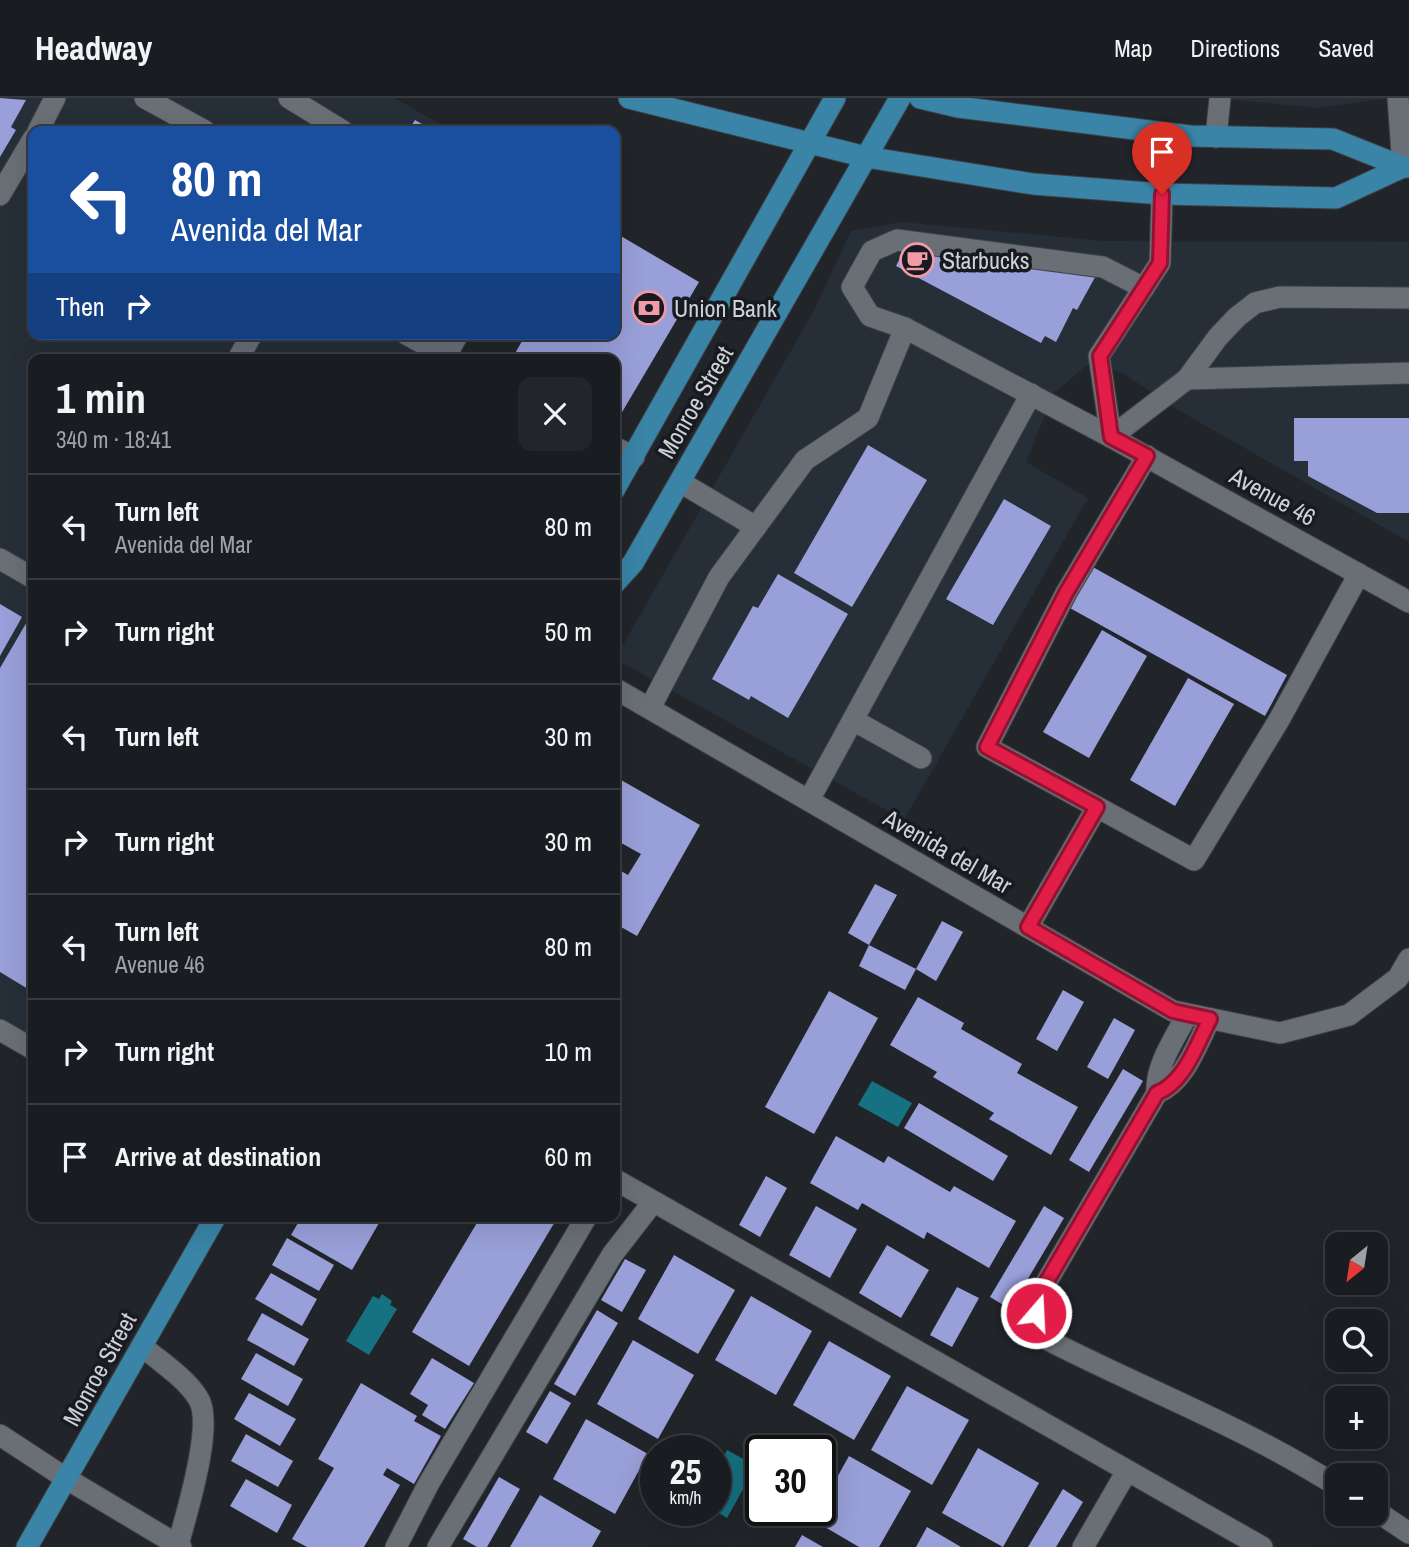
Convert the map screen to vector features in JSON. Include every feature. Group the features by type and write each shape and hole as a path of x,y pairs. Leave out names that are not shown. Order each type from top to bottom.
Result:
{"main road":[{"path":"629,98 866,157 1033,184 1162,194 1336,198 1406,167"},
{"name":"Monroe Street","path":"620,480 835,98"},
{"name":"Monroe Street","path":"620,577 633,563 900,98"},
{"path":"920,98 958,107 1190,136 1333,139 1406,167"},
{"name":"Monroe Street","path":"27,1547 213,1222"}],"street":[{"path":"41,126 55,98"},
{"path":"145,98 196,126"},
{"path":"289,98 335,126"},
{"path":"1216,137 1220,98"},
{"path":"1398,98 1406,167"},
{"path":"0,195 28,147"},
{"path":"1162,194 1160,263 1100,356 1111,437 1187,379 1218,337 1255,303 1280,297 1409,298"},
{"name":"Avenue 46","path":"1144,288 1103,267 897,240 872,251 852,287 870,316 905,328 1031,394 1409,602"},
{"path":"650,708 719,577 805,460 868,418 905,328"},
{"path":"417,340 443,354"},
{"path":"1187,379 1409,373"},
{"path":"809,800 1031,394"},
{"path":"620,450 634,457"},
{"path":"1147,456 1066,593 987,747 1195,860 1279,720 1359,574"},
{"path":"680,482 757,527"},
{"path":"0,559 28,575"},
{"name":"Avenida del Mar","path":"620,691 1173,1011 1280,1032 1349,1015 1398,978 1409,959"},
{"path":"853,720 921,758"},
{"path":"1028,927 1097,807"},
{"path":"1187,1015 1161,1068 1156,1082 1157,1093 1040,1293 1036,1313 1041,1329 1050,1341 1221,1422 1325,1478"},
{"path":"1157,1093 1169,1088 1179,1077 1210,1019"},
{"path":"0,1030 28,1046"},
{"path":"620,1183 1262,1547"},
{"path":"438,1547 612,1255 653,1202"},
{"path":"396,1547 429,1483 583,1222"},
{"path":"0,1436 179,1546 193,1490 204,1418 199,1399 183,1381 142,1346"},
{"path":"1083,1547 1127,1471"},
{"path":"1388,1519 1409,1533"}],"shaded area":[{"path":"0,98 395,98 443,126 28,126 28,340 439,340 431,354 28,354 28,1033 0,1017"},
{"path":"1216,98 1391,98 1317,108"},
{"path":"901,222 1104,241 1409,242 1409,542 1178,410 1121,372 1087,365 1054,393 1026,462 1088,498 904,820 620,662 620,650 813,312 851,231"}],"water":[{"path":"872,1081 912,1103 898,1127 858,1105"},
{"path":"382,1294 392,1301 390,1305 397,1309 369,1355 346,1341 373,1296 379,1299"},
{"path":"731,1452 745,1460 745,1486 731,1511"}],"building":[{"path":"0,98 26,100 11,127 16,130 0,157"},
{"path":"415,120 425,126 411,126"},
{"name":"Union Bank","path":"620,236 699,282 620,416 620,354 515,354 523,340 620,340"},
{"path":"906,246 1099,270 1077,310 1073,308 1056,342 1045,336 1041,343 896,266"},
{"path":"1294,418 1409,418 1409,513 1377,513 1308,476 1308,461 1294,461"},
{"path":"868,445 927,480 852,607 794,573"},
{"path":"1004,499 1051,526 993,625 946,599"},
{"path":"1091,566 1287,675 1265,716 1068,607"},
{"path":"778,574 848,614 788,718 751,696 749,700 712,679 753,606 758,608"},
{"path":"0,604 22,617 0,656"},
{"path":"28,620 28,989 0,972 0,668"},
{"path":"1102,630 1147,656 1089,758 1043,732"},
{"path":"1188,678 1234,704 1175,806 1130,780"},
{"path":"620,779 700,825 637,936 620,926 620,870 628,875 641,854 620,842"},
{"path":"875,884 897,895 869,945 848,933"},
{"path":"942,921 963,932 936,981 916,969"},
{"path":"869,945 916,969 905,990 859,966"},
{"path":"1063,990 1084,1002 1057,1051 1036,1039"},
{"path":"829,991 878,1018 814,1134 765,1107"},
{"path":"918,997 964,1023 961,1029 1022,1064 1017,1073 1078,1107 1051,1155 989,1119 994,1113 933,1077 937,1072 890,1045"},
{"path":"1114,1018 1135,1030 1108,1079 1087,1067"},
{"path":"1123,1069 1143,1081 1089,1172 1069,1160"},
{"path":"919,1103 1008,1156 993,1181 904,1128"},
{"path":"836,1136 884,1163 888,1156 950,1192 954,1186 1016,1221 989,1268 927,1232 924,1239 862,1203 858,1210 810,1183"},
{"path":"766,1176 787,1188 760,1237 739,1225"},
{"path":"816,1206 857,1229 830,1278 789,1255"},
{"path":"1044,1206 1064,1218 1010,1309 990,1297"},
{"path":"299,1222 380,1222 352,1270 291,1235"},
{"path":"477,1222 555,1222 469,1366 412,1332"},
{"path":"287,1238 334,1265 319,1291 272,1265"},
{"path":"887,1245 929,1270 901,1318 859,1293"},
{"path":"674,1255 735,1290 698,1354 638,1319"},
{"path":"625,1259 646,1270 622,1312 601,1300"},
{"path":"271,1273 317,1299 302,1326 255,1299"},
{"path":"957,1287 979,1298 952,1347 930,1335"},
{"path":"751,1296 812,1331 776,1395 715,1360"},
{"path":"597,1310 618,1323 575,1396 554,1384"},
{"path":"262,1313 309,1339 294,1366 247,1340"},
{"path":"633,1340 694,1375 660,1435 651,1435 597,1404"},
{"path":"829,1341 891,1376 854,1440 793,1405"},
{"path":"256,1353 303,1379 288,1406 241,1379"},
{"path":"432,1358 474,1383 445,1429 422,1415 428,1405 410,1394"},
{"path":"361,1383 417,1416 414,1421 441,1436 414,1484 387,1468 383,1475 400,1485 364,1547 307,1547 292,1539 334,1468 318,1459"},
{"path":"907,1386 969,1420 932,1485 871,1450"},
{"path":"550,1391 571,1403 547,1444 526,1432"},
{"path":"249,1393 296,1419 280,1446 234,1419"},
{"path":"586,1419 640,1449 640,1469 615,1514 553,1479"},
{"path":"246,1434 293,1461 278,1487 231,1461"},
{"path":"978,1448 1039,1483 1003,1547 942,1513"},
{"path":"849,1456 911,1491 879,1547 859,1547 823,1526 836,1526 836,1479"},
{"path":"499,1477 520,1489 487,1547 477,1547 463,1539"},
{"path":"246,1479 292,1505 277,1533 230,1506"},
{"path":"1063,1489 1083,1502 1056,1547 1028,1547"},
{"path":"540,1495 601,1531 592,1547 510,1547"},
{"path":"927,1527 961,1547 916,1547"},
{"path":"802,1535 823,1547 795,1547"}],"place":[{"name":"Starbucks","path":"917,260"},
{"name":"Union Bank","path":"649,308"}],"route":[{"path":"1036,1313 1040,1293 1157,1093 1169,1088 1179,1077 1210,1019 1173,1011 1028,927 1097,807 987,747 1066,593 1147,456 1111,437 1100,356 1160,263 1162,194"}]}
